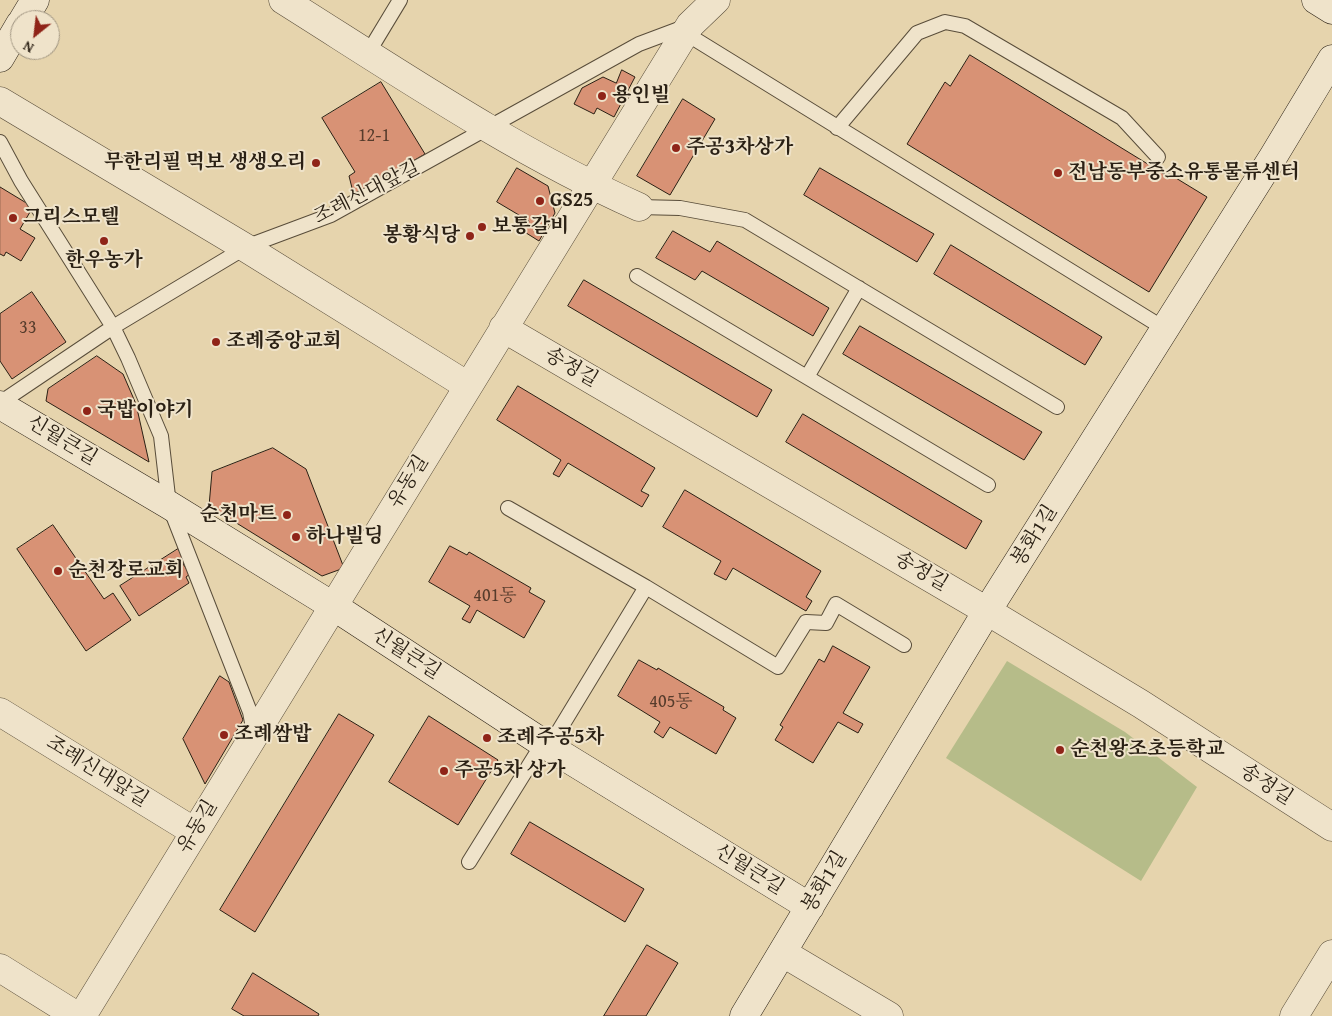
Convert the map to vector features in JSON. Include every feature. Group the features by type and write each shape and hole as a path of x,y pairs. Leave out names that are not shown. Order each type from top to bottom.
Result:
{"street":[{"path":"283,0 488,128 591,186 639,208"},
{"path":"1316,0 1332,10"},
{"name":"유동길","path":"82,1016 687,29 712,1"},
{"path":"0,58 10,41"},
{"name":"봉화1길","path":"744,1016 987,611 1332,59"},
{"path":"0,101 246,248 468,386"},
{"name":"송정길","path":"504,328 987,611 1141,704 1332,828"},
{"name":"신월큰길","path":"0,404 333,606 546,745 810,907"},
{"name":"조례신대앞길","path":"0,712 195,832"},
{"path":"783,953 851,1006 889,1016"},
{"path":"1294,1016 1332,954"},
{"path":"0,968 77,1016"}],"lane":[{"path":"368,53 400,0"},
{"path":"837,128 917,33 945,22 965,26 1122,118 1158,157"},
{"path":"687,29 837,128 1165,329"},
{"name":"조례신대앞길","path":"0,404 113,327 246,248 331,215 639,44 687,29"},
{"path":"0,142 21,181 113,327 162,436 169,505 250,712 254,735"},
{"path":"639,208 680,208 745,220 1058,407"},
{"path":"637,276 988,485"},
{"path":"807,377 859,288"},
{"path":"508,508 646,587 778,667 806,622 826,623 836,604 904,644"},
{"path":"469,862 646,587"}],"green space":[{"path":"1007,661 1125,732 1197,787 1141,881 946,758"}],"building":[{"name":"전남동부중소유통물류센터","path":"970,55 1164,174 1166,172 1207,197 1149,292 907,144 945,82 950,86"},
{"name":"용인빌","path":"622,70 635,77 614,117 597,108 594,114 574,104 582,88 603,77 616,83"},
{"path":"381,82 425,154 354,196 349,176 355,172 322,118"},
{"name":"주공3차상가","path":"683,99 715,119 670,195 637,176"},
{"path":"517,168 548,186 555,213 539,241 523,231 529,221 497,202"},
{"path":"820,168 934,234 917,262 804,195"},
{"name":"그리스모텔","path":"0,187 33,207 20,229 35,238 21,261 6,252 4,256 0,254"},
{"path":"673,231 710,252 717,241 829,308 813,336 702,271 695,280 656,258"},
{"path":"951,245 1102,337 1085,365 934,274"},
{"path":"584,280 772,390 757,417 568,306"},
{"path":"32,292 66,342 12,379 0,361 0,314"},
{"path":"860,326 1042,432 1024,460 843,354"},
{"path":"97,356 123,374 136,404 149,462 46,401 48,389"},
{"path":"518,386 655,468 641,491 649,495 642,507 568,463 559,477 553,474 561,460 497,420"},
{"path":"803,414 982,521 966,549 786,442"},
{"name":"하나빌딩","path":"273,448 306,469 344,568 322,576 209,506 212,472"},
{"path":"685,490 821,571 806,597 812,601 806,611 733,568 726,580 714,574 721,561 663,527"},
{"name":"순천장로교회","path":"53,525 104,599 113,593 131,620 86,651 17,549"},
{"path":"450,546 467,555 469,552 531,588 529,592 545,601 524,638 477,610 470,623 462,619 470,606 429,582"},
{"path":"178,549 186,562 183,564 190,574 186,577 189,583 139,616 120,586"},
{"path":"833,646 870,667 843,713 863,724 858,733 838,722 813,763 775,740 783,727 780,725 819,659 824,662"},
{"path":"639,660 657,670 658,668 724,707 723,710 736,718 716,754 670,727 663,738 654,732 660,722 618,696"},
{"path":"220,676 229,682 243,720 205,784 183,739"},
{"path":"339,714 374,735 255,932 220,910"},
{"name":"주공5차 상가","path":"429,716 498,760 458,825 389,782"},
{"path":"530,822 644,889 625,922 511,854"},
{"path":"647,945 678,963 646,1016 604,1016"},
{"path":"253,973 319,1014 318,1016 244,1016 232,1009"}],"place":[{"name":"용인빌","path":"602,96"},
{"name":"주공3차상가","path":"676,148"},
{"name":"무한리필 먹보 생생오리","path":"316,163"},
{"name":"전남동부중소유통물류센터","path":"1058,173"},
{"name":"GS25","path":"540,201"},
{"name":"그리스모텔","path":"13,218"},
{"name":"보통갈비","path":"482,227"},
{"name":"봉황식당","path":"470,236"},
{"name":"한우농가","path":"104,241"},
{"name":"조례중앙교회","path":"216,342"},
{"name":"국밥이야기","path":"87,411"},
{"name":"순천마트","path":"287,515"},
{"name":"하나빌딩","path":"296,537"},
{"name":"순천장로교회","path":"58,571"},
{"name":"조례쌈밥","path":"224,735"},
{"name":"조례주공5차","path":"487,738"},
{"name":"순천왕조초등학교","path":"1060,750"},
{"name":"주공5차 상가","path":"444,771"}]}
